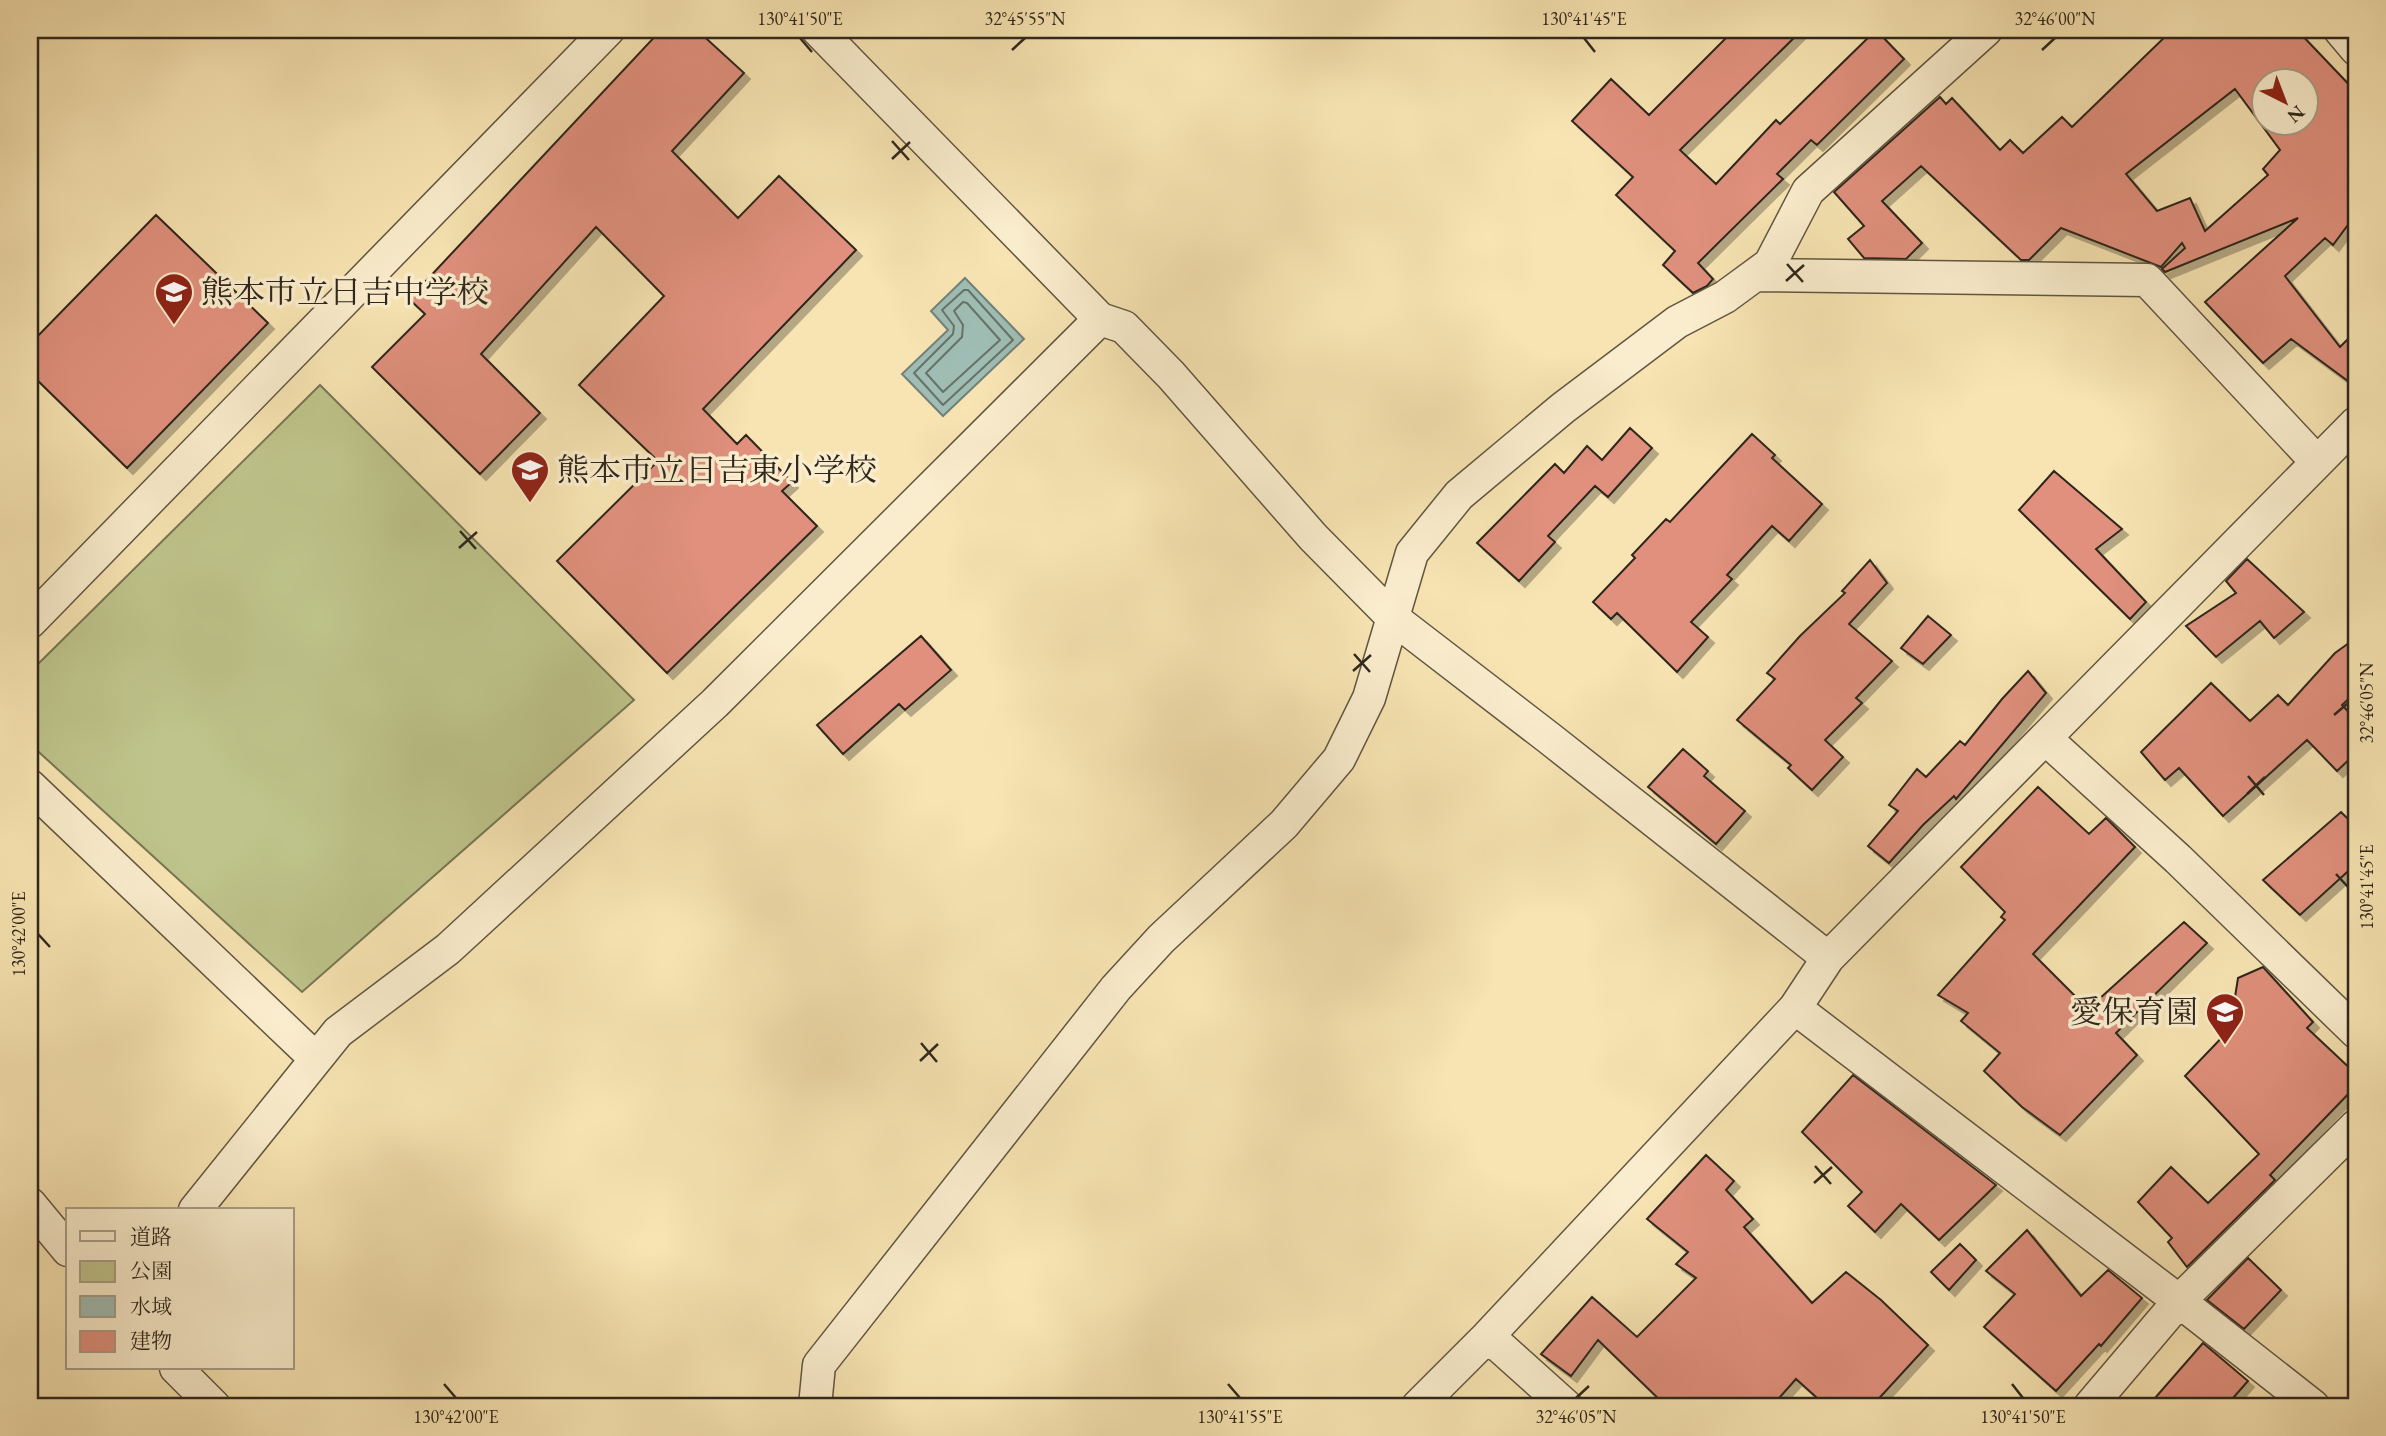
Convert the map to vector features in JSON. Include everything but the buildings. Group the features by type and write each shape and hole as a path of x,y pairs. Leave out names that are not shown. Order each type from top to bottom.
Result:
{"street":[{"path":"30,622 608,30"},
{"path":"818,30 1100,319 1124,327 1171,375 1313,537 1393,618 1828,958"},
{"path":"815,1406 819,1366 1116,988 1161,939 1284,824 1339,759 1369,698 1412,553 1459,495 1563,408 1677,322 1725,297 1770,264 1808,191 1986,30"},
{"path":"2340,30 2356,49"},
{"path":"1756,275 2147,280 2317,462"},
{"path":"197,1208 338,1032 448,949 715,703 1100,319"},
{"path":"1418,1406 1488,1336 1795,1008 1828,958 2356,423"},
{"path":"2045,738 2178,859 2356,1032"},
{"path":"30,786 315,1058"},
{"path":"1795,1008 2313,1406"},
{"path":"2090,1406 2179,1301 2356,1126"},
{"path":"30,1204 66,1248"},
{"path":"1488,1336 1566,1406"},
{"path":"178,1370 214,1406"}],"green space":[{"path":"320,385 634,700 302,992 30,744 30,672"}],"water":[{"path":"965,278 1024,339 943,416 902,374 948,330 931,311"}],"place":[{"name":"熊本市立日吉中学校","path":"174,326"},
{"name":"熊本市立日吉東小学校","path":"530,504"},
{"name":"愛保育園","path":"2225,1046"}]}
